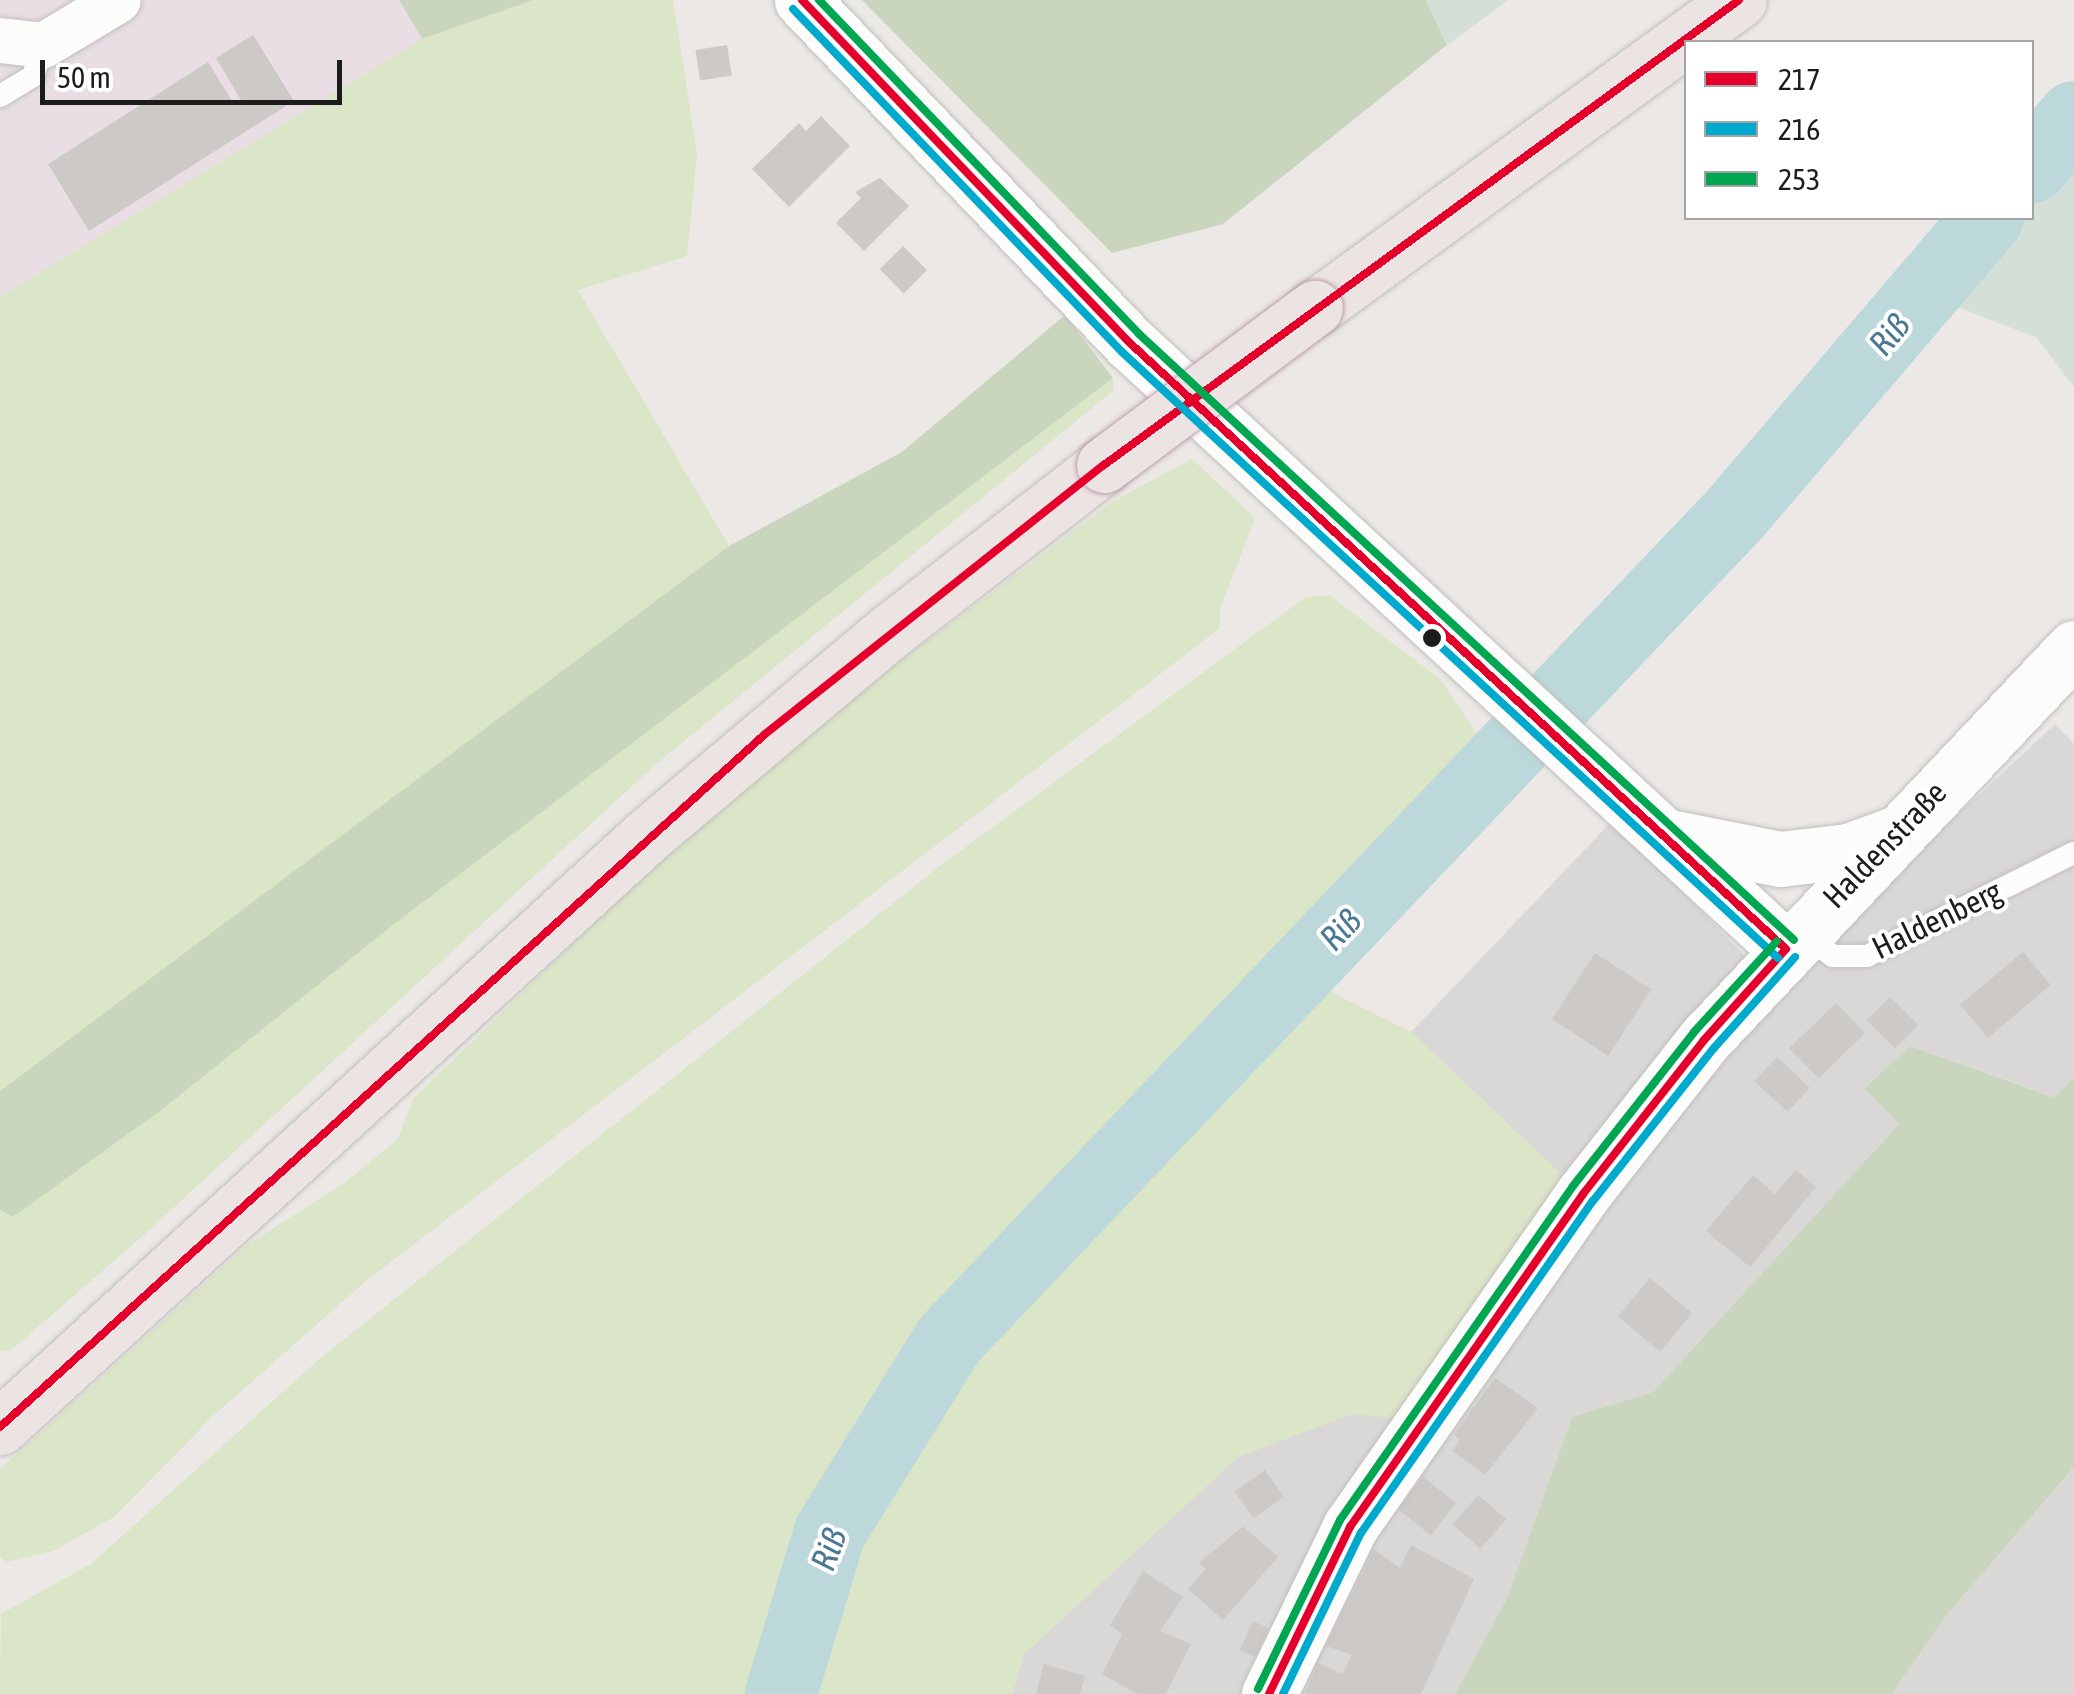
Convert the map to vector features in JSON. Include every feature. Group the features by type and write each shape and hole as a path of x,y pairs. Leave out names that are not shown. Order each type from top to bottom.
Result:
{"highway":[{"path":"1685,40 1740,0"},
{"path":"3,1424 649,834 889,632 1104,464 1684,41"}],"street":[{"path":"21,43 118,0"},
{"path":"802,0 1130,342 1605,779 1794,940"},
{"name":"Haldenstraße","path":"1269,1694 1350,1528 1583,1194 1704,1040 1794,940 2074,648"},
{"path":"1670,837 1728,854 1780,859 1848,850 1896,834"}],"lane":[{"path":"0,96 32,76 21,43"},
{"name":"Haldenberg","path":"1794,940 1833,956 1867,956 2074,853"}],"shaded area":[{"path":"0,0 399,0 422,39 0,297"},
{"path":"1426,0 1509,0 1447,45"},
{"path":"2074,134 2074,387 2037,338 1945,302 2008,220 2034,220 2034,187"},
{"path":"2055,724 2074,744 2074,1078 2055,1097 1910,1046 1864,1090 1899,1124 1653,1392 1572,1417 1507,1598 1455,1694 1012,1694 1024,1654 1239,1456 1352,1414 1564,1177 1411,1032 1613,820 1774,986"},
{"path":"2074,1467 2074,1694 1892,1694 1945,1617"}],"green space":[{"path":"399,0 533,0 422,39"},
{"path":"533,0 673,0 697,154 687,256 578,290 729,546 0,1091 0,297 422,39"},
{"path":"862,0 1426,0 1447,45 1223,224 1112,253"},
{"path":"1065,315 1113,378 393,925 160,1111 13,1217 0,1210 0,1091 729,546 902,452"},
{"path":"1113,378 1114,390 656,764 146,1233 10,1351 0,1351 0,1210 13,1217 160,1111 393,925"},
{"path":"1192,459 1255,518 1220,609 1219,629 367,1280 214,1415 114,1517 53,1551 6,1562 0,1557 0,1469 247,1245 346,1182 398,1139 413,1099 685,835 875,680 1115,500"},
{"path":"1329,595 1440,679 1478,735 1265,959 1411,1032 1564,1177 1407,1420 1352,1414 1239,1456 1024,1654 1012,1694 0,1694 1,1614 91,1564 323,1356 940,866 1306,597"},
{"path":"1910,1046 2054,1097 2074,1078 2074,1467 1945,1617 1892,1694 1455,1694 1507,1598 1572,1417 1653,1392 1899,1124 1864,1089"}],"building":[{"path":"253,35 294,101 89,231 48,164 208,62 234,104 241,100 216,58"},
{"path":"727,45 732,76 700,81 695,50"},
{"path":"821,116 850,146 789,207 752,169 799,123 806,131"},
{"path":"880,178 909,206 864,251 836,223 861,198 855,192"},
{"path":"903,246 927,270 904,293 880,269"},
{"path":"2023,952 2051,985 1988,1038 1960,1005"},
{"path":"1595,953 1651,989 1608,1056 1552,1019"},
{"path":"1890,997 1918,1025 1895,1049 1867,1020"},
{"path":"1836,1003 1865,1033 1818,1078 1789,1048"},
{"path":"1777,1057 1810,1088 1787,1112 1754,1081"},
{"path":"1796,1170 1816,1187 1750,1267 1706,1231 1753,1175 1775,1194"},
{"path":"1650,1278 1692,1313 1660,1352 1618,1316"},
{"path":"1495,1378 1538,1408 1485,1475 1452,1451 1460,1439 1454,1435"},
{"path":"1265,1470 1284,1497 1254,1518 1235,1491"},
{"path":"1423,1477 1456,1503 1431,1535 1398,1509"},
{"path":"1478,1495 1506,1519 1480,1549 1452,1524"},
{"path":"1243,1526 1278,1557 1223,1620 1188,1589 1206,1569 1199,1563"},
{"path":"1411,1545 1474,1579 1421,1694 1305,1694 1318,1663 1342,1674 1352,1655 1326,1646 1374,1549 1400,1568"},
{"path":"1143,1571 1183,1597 1160,1631 1191,1644 1166,1694 1137,1694 1102,1674 1122,1634 1110,1625"},
{"path":"1253,1621 1268,1628 1255,1657 1239,1650"},
{"path":"1044,1664 1085,1676 1080,1694 1036,1694"}],"waterway":[{"name":"Riß","path":"2034,165 2074,117"},
{"name":"Riß","path":"781,1694 830,1532 949,1340 1735,514 1986,220"}],"transit line":[{"name":"217","path":"802,0 1130,343 1786,949"},
{"name":"253","path":"819,0 1139,334 1794,940"},
{"name":"217","path":"1684,40 1739,0"},
{"name":"216","path":"793,9 1122,352 1778,958"},
{"name":"217","path":"0,1427 764,735 1104,465 1684,40"},
{"name":"253","path":"1258,1689 1340,1520 1573,1186 1694,1032 1777,941"},
{"name":"217","path":"1269,1694 1350,1527 1583,1194 1704,1040 1786,949"},
{"name":"216","path":"1283,1694 1361,1533 1593,1201 1714,1048 1795,957"}]}
